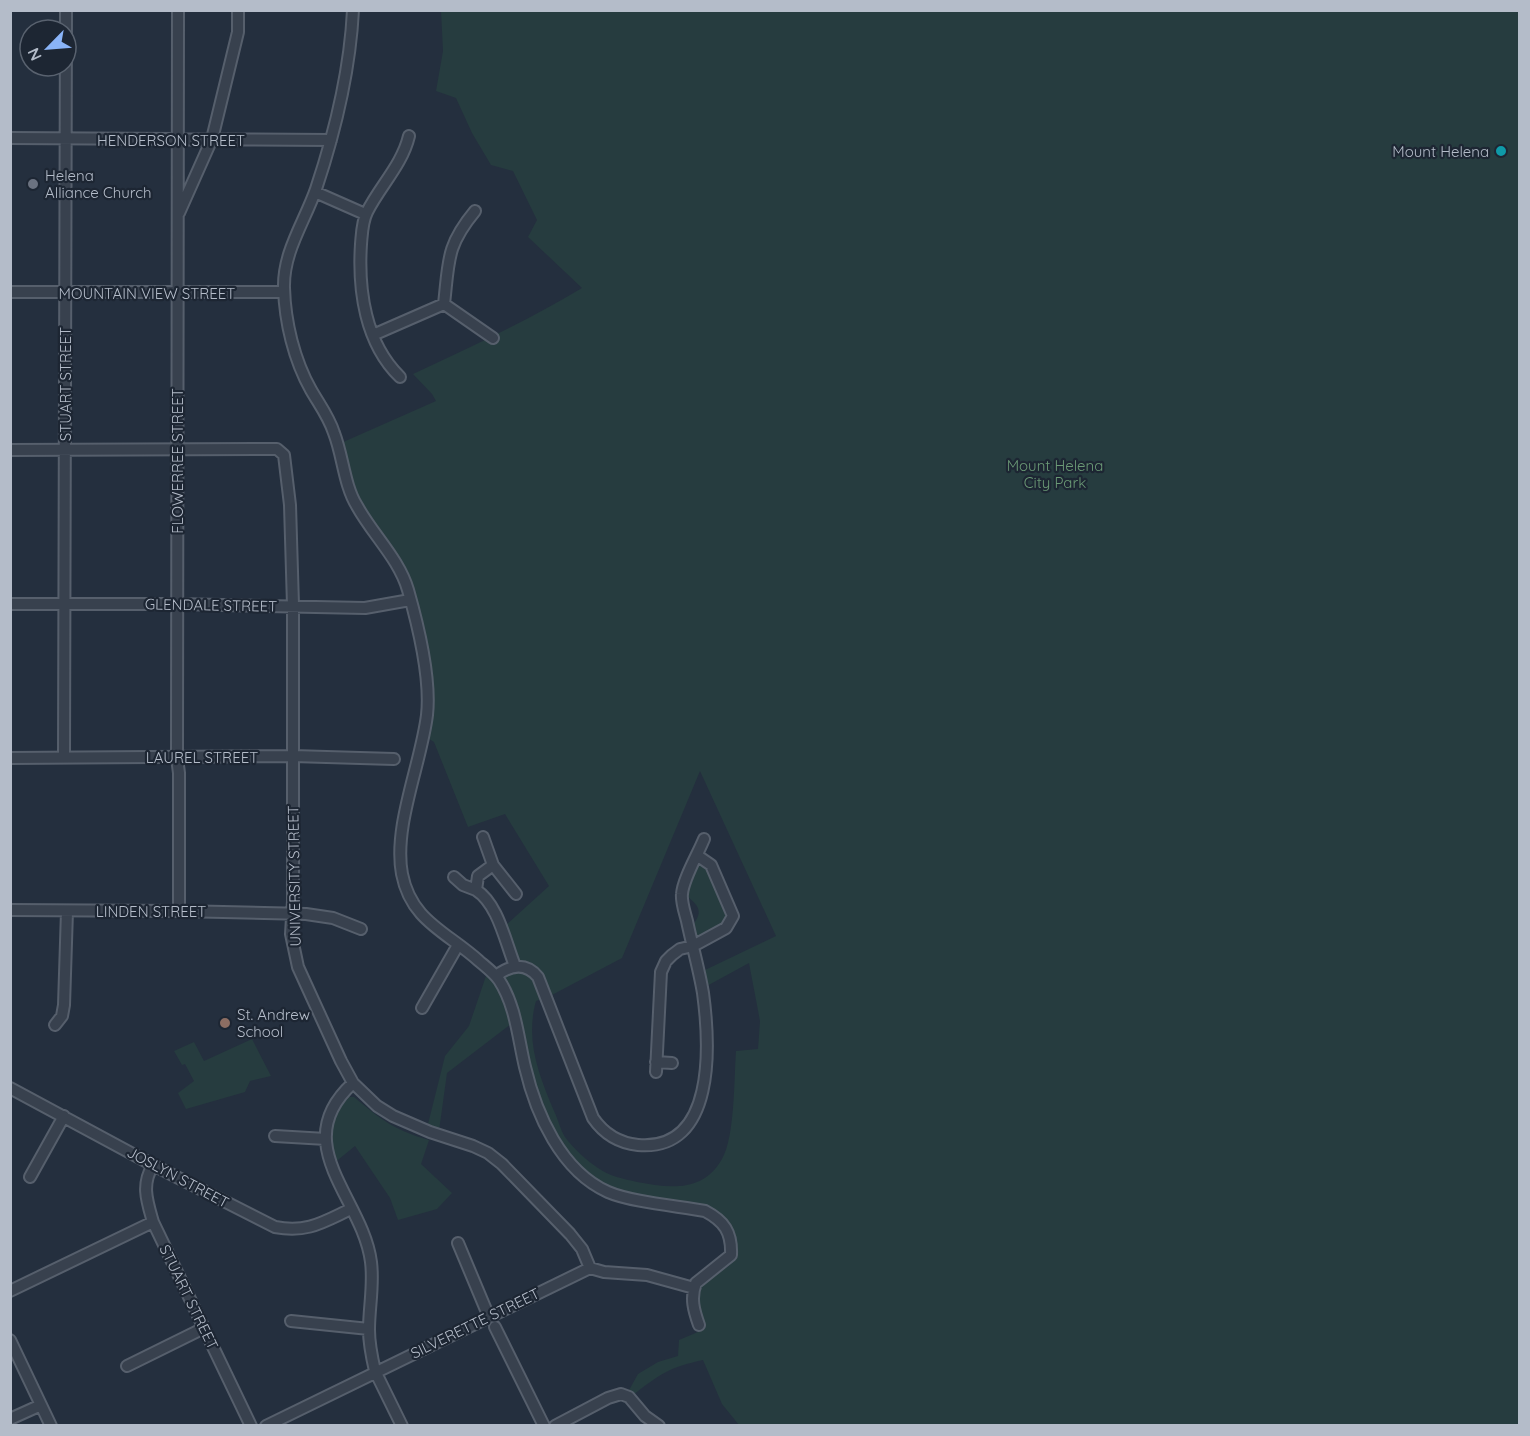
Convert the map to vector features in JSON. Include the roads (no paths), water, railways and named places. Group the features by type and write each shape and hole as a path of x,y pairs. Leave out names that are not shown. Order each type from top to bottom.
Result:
{"street":[{"name":"STUART STREET","path":"64,758 66,10"},
{"name":"FLOWERREE STREET","path":"178,10 177,758 179,772 179,911"},
{"path":"177,217 212,139 238,32 238,10"},
{"path":"353,10 351,43 331,140 315,192 293,240 284,271 284,292 297,361 331,424 354,502 393,559 407,588 421,649 428,699 425,726 402,835 401,872 410,899 422,916 496,976 508,996 529,1087 542,1120 570,1163 609,1193 705,1211 718,1218 728,1232 732,1244 731,1255 696,1283 694,1288 692,1307 699,1325"},
{"path":"400,377 382,356 373,335 361,293 360,276 362,226 365,214 399,162 409,136"},
{"name":"HENDERSON STREET","path":"10,138 331,140"},
{"path":"315,192 365,214"},
{"path":"444,304 451,249 460,229 474,211"},
{"name":"MOUNTAIN VIEW STREET","path":"10,292 177,294 284,292"},
{"path":"373,335 444,304"},
{"path":"444,304 493,338"},
{"path":"10,450 178,449"},
{"name":"UNIVERSITY STREET","path":"178,449 277,449 284,455 290,505 292,605 291,934 298,967 341,1061 353,1083 377,1106 393,1116 430,1132 473,1146 488,1153 502,1164 570,1234 582,1249 590,1268"},
{"name":"GLENDALE STREET","path":"10,604 292,605 311,608 365,608 410,600"},
{"name":"LAUREL STREET","path":"10,758 293,756 393,759"},
{"path":"483,837 492,865 516,894"},
{"path":"496,976 507,968 515,966 528,969 538,977 588,1106 598,1124 617,1140 648,1147 665,1143 685,1129 696,1114 705,1076 703,993 682,894 704,839"},
{"path":"672,1063 656,1067 661,972 672,955 726,928 733,916 711,865 698,856"},
{"path":"476,890 478,876 492,865"},
{"path":"454,877 489,900 515,966"},
{"name":"LINDEN STREET","path":"10,910 292,913 333,918 361,929"},
{"path":"55,1025 62,1016 64,1005 67,910"},
{"path":"423,1008 458,945"},
{"path":"353,1083 345,1090 333,1108 328,1121 326,1139 329,1162 365,1238 371,1262 369,1329 375,1371 402,1425"},
{"name":"JOSLYN STREET","path":"10,1088 275,1227 295,1230 315,1226 351,1209"},
{"path":"30,1177 64,1116"},
{"path":"275,1136 326,1139"},
{"name":"STUART STREET","path":"153,1165 148,1173 145,1195 153,1222 251,1425"},
{"path":"10,1291 153,1222"},
{"path":"458,1243 489,1317"},
{"path":"590,1268 604,1272 647,1275 694,1288"},
{"name":"SILVERETTE STREET","path":"266,1425 590,1268"},
{"path":"291,1321 369,1329"},
{"path":"495,1327 544,1425"},
{"path":"127,1366 204,1328"},
{"path":"10,1340 51,1425"},
{"path":"555,1425 608,1398 621,1394 629,1397 645,1416 659,1425"},
{"path":"10,1419 41,1405"}],"place":[{"name":"Mount Helena","path":"1501,151"},
{"name":"Helena Alliance Church","path":"33,184"},
{"name":"St. Andrew School","path":"225,1023"}],"park label":[{"name":"Mount Helena City Park","path":"1055,474"}]}
